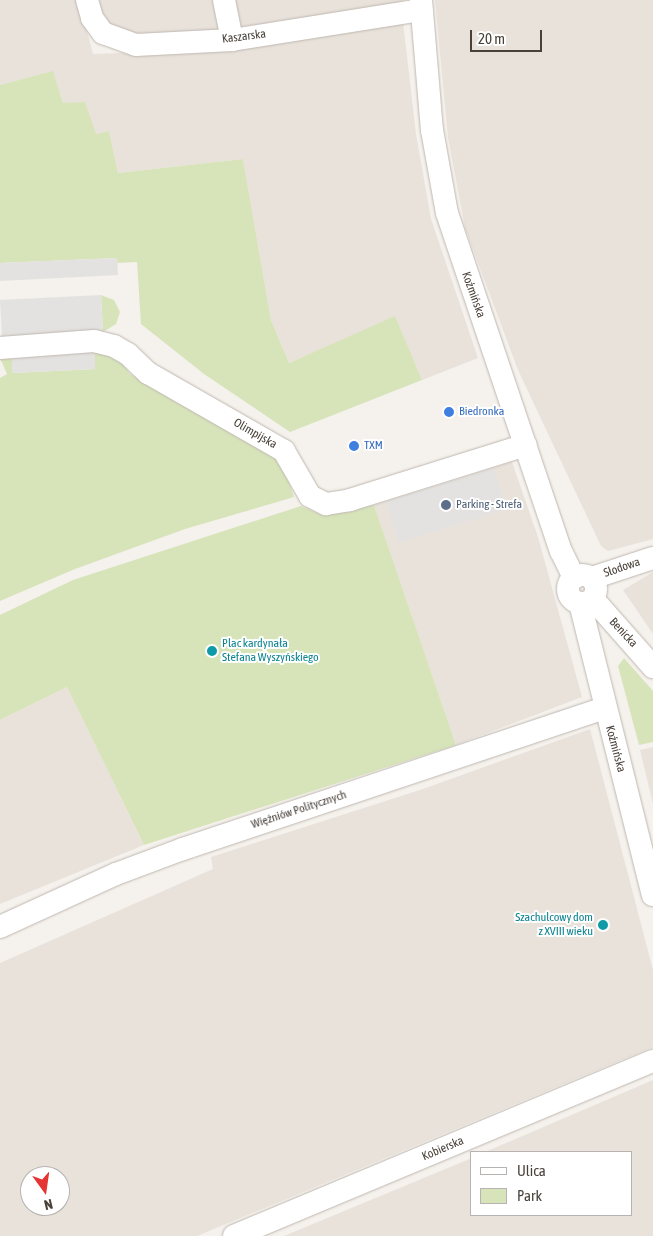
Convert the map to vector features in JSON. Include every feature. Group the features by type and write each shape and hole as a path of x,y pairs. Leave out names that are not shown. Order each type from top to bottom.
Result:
{"street":[{"name":"Kaszarska","path":"87,0 92,18 103,33 136,46 232,40 422,5"},
{"path":"224,0 232,40"},
{"name":"Koźmińska","path":"422,5 432,130 447,213 561,551 584,590 605,708 653,894"},
{"name":"Olimpijska","path":"0,348 94,342 114,346 128,354 148,373 284,451 310,496 326,504 344,502 523,436"},
{"name":"Słodowa","path":"584,590 653,558"},
{"name":"Benicka","path":"584,590 653,667"},
{"name":"Więźniów Politycznych","path":"0,927 116,874 183,849 605,708"},
{"name":"Kobierska","path":"234,1236 653,1061"}],"shaded area":[{"path":"0,0 79,0 93,54 228,49 403,22 416,134 431,219 478,358 422,380 395,317 289,363 271,320 243,159 118,173 109,132 96,134 63,103 53,72 0,85"},
{"path":"94,0 404,0 405,7 226,35 122,36 102,20"},
{"path":"435,0 653,0 653,539 608,551 601,546 518,370 465,228 448,138"},
{"path":"117,258 118,275 0,281 0,263"},
{"path":"101,295 103,332 2,337 0,300"},
{"path":"95,350 95,369 12,373 12,354"},
{"path":"512,462 538,537 582,697 456,745 374,505"},
{"name":"Parking - Strefa","path":"494,468 507,509 399,543 386,502"},
{"path":"653,572 653,634 623,590"},
{"path":"67,687 144,845 0,904 0,720"},
{"path":"590,729 653,970 653,1047 197,1236 0,1236 0,963 213,869 211,857 423,789"},
{"path":"653,747 653,804 640,750"},
{"path":"653,1080 653,1236 284,1236 470,1159 470,1216 633,1216 633,1151 487,1151"}],"green space":[{"path":"53,71 63,103 85,102 96,134 109,131 118,173 243,159 271,320 289,363 395,316 422,380 290,432 204,374 141,324 137,262 117,263 117,258 0,263 0,85"},
{"path":"101,295 114,300 120,312 116,324 103,332"},
{"path":"95,350 122,363 130,374 270,453 282,462 294,497 185,529 75,569 0,601 0,378 7,374 0,358 12,354 13,373 95,369"},
{"name":"Plac kardynała Stefana Wyszyńskiego","path":"374,505 456,745 144,845 67,687 0,720 0,615 73,580 301,506 325,516"},
{"path":"624,658 653,691 653,742 639,745 618,666"}],"place":[{"name":"Biedronka","path":"449,412"},
{"name":"TXM","path":"354,446"},
{"name":"Parking - Strefa","path":"446,505"},
{"name":"Plac kardynała Stefana Wyszyńskiego","path":"212,651"},
{"name":"Szachulcowy dom z XVIII wieku","path":"603,925"}]}
